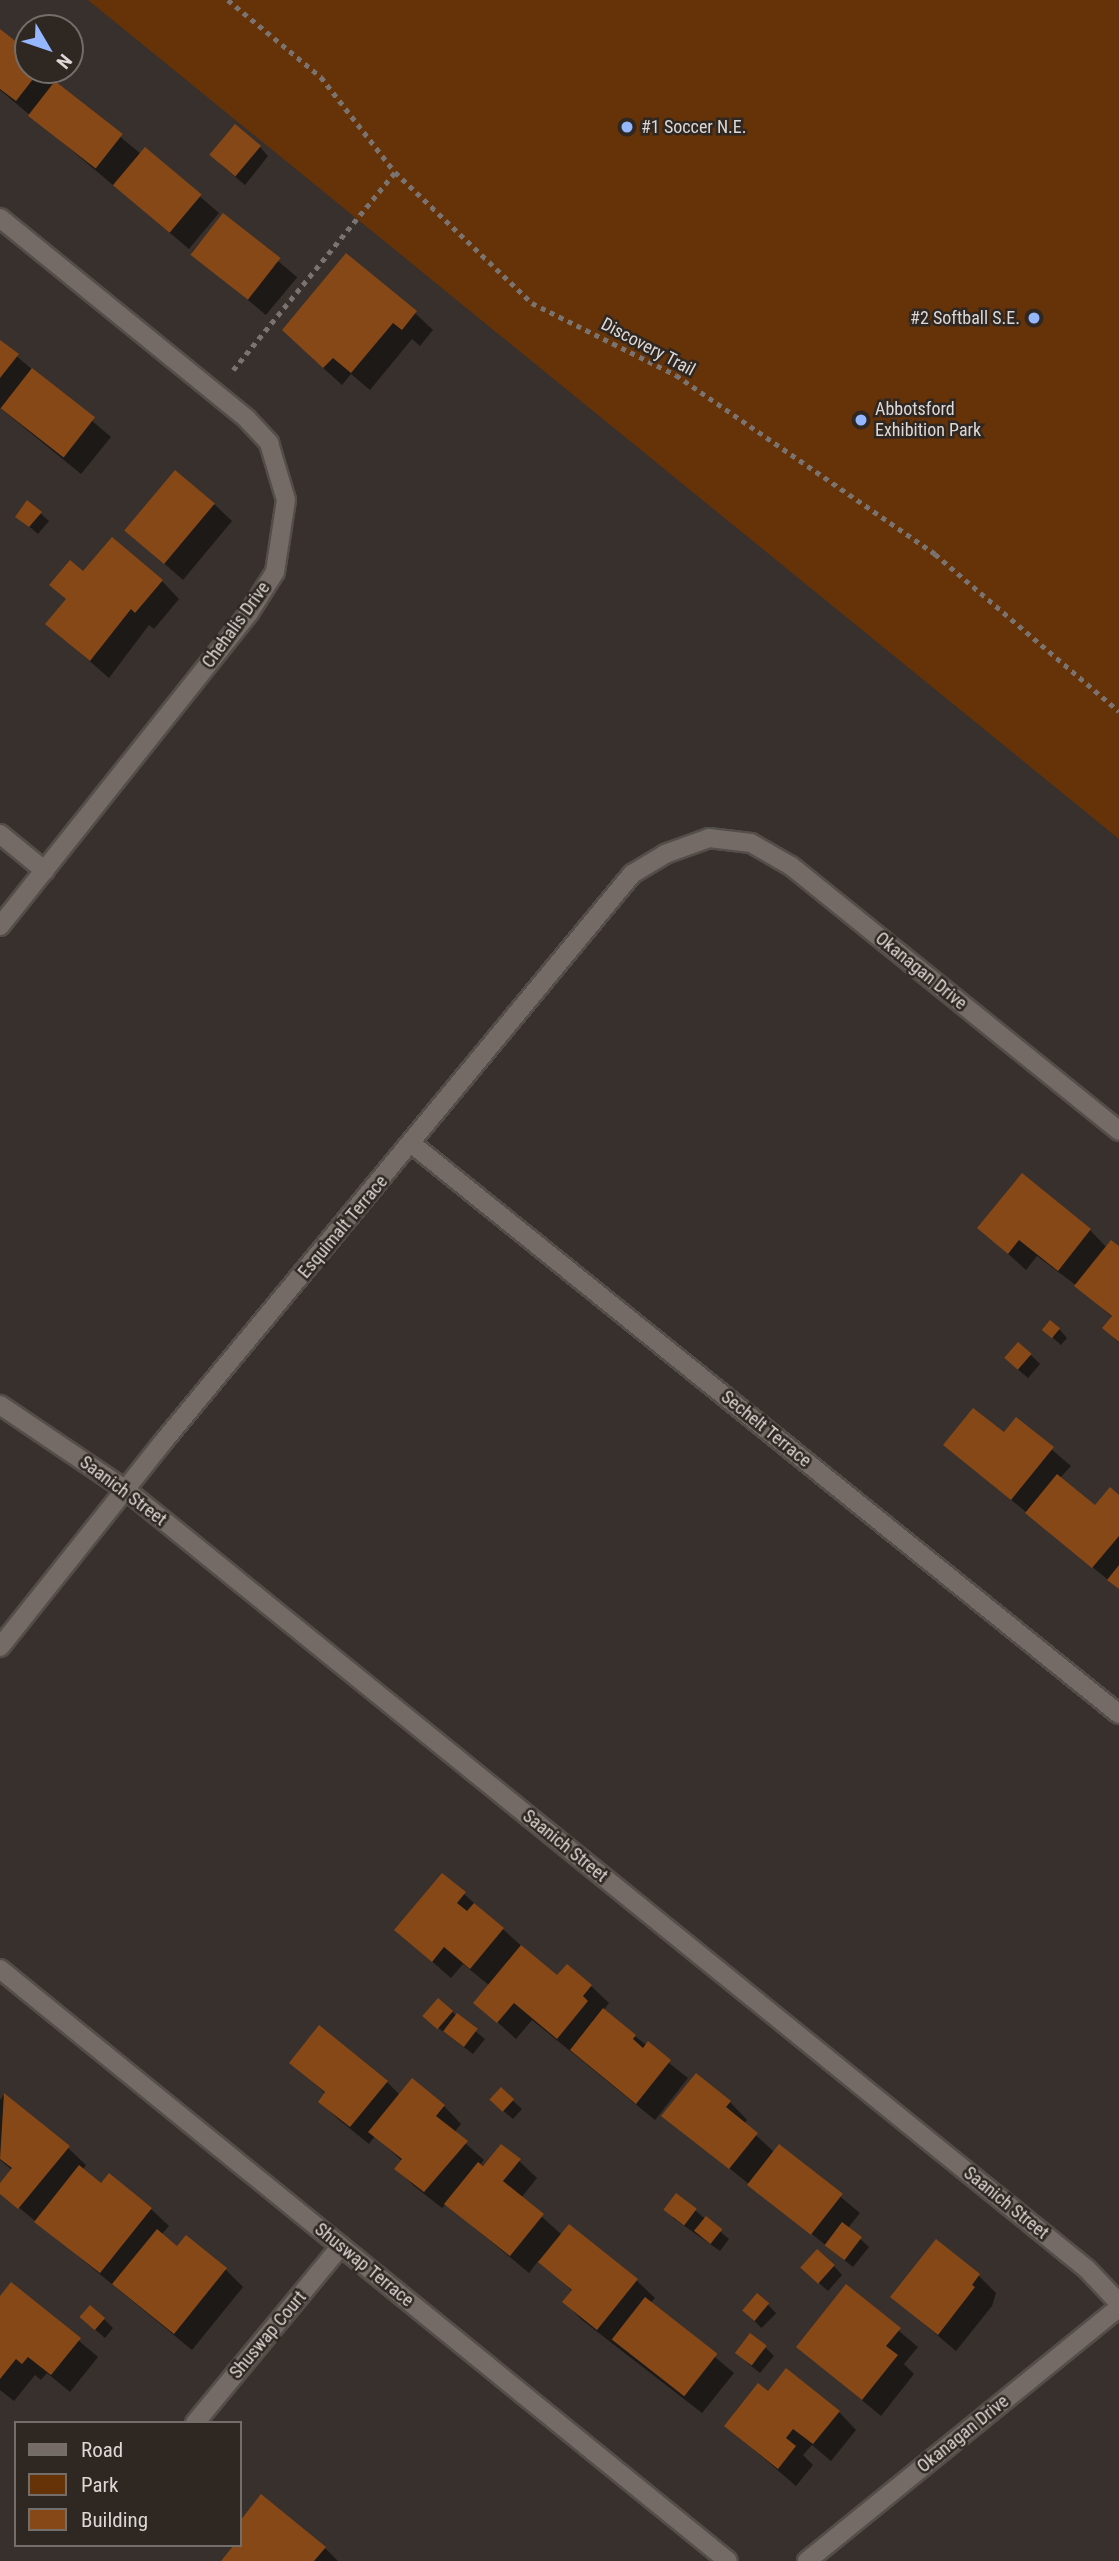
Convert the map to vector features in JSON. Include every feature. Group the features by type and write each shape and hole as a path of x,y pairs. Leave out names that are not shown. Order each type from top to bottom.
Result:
{"street":[{"name":"Chehalis Drive","path":"0,218 215,392 269,443 281,471 286,500 275,572 249,613 0,926"},
{"path":"0,834 45,871"},
{"name":"Okanagan Drive","path":"709,838 751,843 791,866 1119,1131"},
{"name":"Esquimalt Terrace","path":"0,1647 632,874 665,854 709,838"},
{"name":"Sechelt Terrace","path":"412,1144 1119,1714"},
{"name":"Saanich Street","path":"0,1405 126,1490 1087,2269 1119,2305"},
{"name":"Shuswap Terrace","path":"0,1969 728,2561"},
{"name":"Shuswap Court","path":"197,2421 341,2246"},
{"name":"Okanagan Drive","path":"807,2561 1119,2305"}],"path":[{"name":"Discovery Trail","path":"228,0 321,77 395,172 532,303 676,375 924,546 1119,711"},
{"path":"215,392 395,172"}],"green space":[{"name":"Abbotsford Exhibition Park","path":"88,0 1119,0 1119,839"}],"building":[{"path":"0,29 14,40 14,84 29,84 16,101 0,89"},
{"path":"53,84 59,84 123,134 96,169 28,116"},
{"path":"235,124 261,146 235,176 209,155"},
{"path":"145,147 202,195 170,233 113,185"},
{"path":"223,213 281,258 248,300 190,255"},
{"path":"346,253 417,311 402,330 393,323 351,373 333,358 323,368 282,330"},
{"path":"0,340 19,354 0,378"},
{"path":"32,368 95,417 64,457 1,408"},
{"path":"175,470 215,503 164,564 124,531"},
{"path":"27,500 42,512 29,527 15,517"},
{"path":"112,537 163,580 135,613 131,609 90,661 45,624 66,599 49,585 70,560 83,571"},
{"path":"1022,1173 1091,1229 1058,1271 1019,1240 1008,1254 977,1228"},
{"path":"1111,1240 1119,1246 1119,1342 1102,1328 1112,1316 1074,1286"},
{"path":"1050,1320 1060,1328 1052,1338 1042,1330"},
{"path":"1018,1342 1032,1354 1018,1370 1004,1358"},
{"path":"973,1408 1004,1432 1016,1417 1054,1447 1011,1500 943,1445"},
{"path":"1057,1474 1095,1505 1110,1487 1119,1495 1119,1536 1092,1568 1025,1513"},
{"path":"1119,1565 1119,1589 1107,1580"},
{"path":"442,1873 466,1892 457,1903 467,1911 474,1903 504,1928 470,1969 444,1947 432,1962 394,1930"},
{"path":"521,1945 557,1975 567,1964 592,1985 583,1996 588,2001 557,2039 514,2003 497,2023 473,2003"},
{"path":"438,1998 453,2011 437,2029 422,2016"},
{"path":"603,2008 636,2035 633,2039 643,2048 648,2041 671,2060 636,2104 570,2050"},
{"path":"457,2013 478,2029 464,2047 443,2031"},
{"path":"319,2025 388,2081 350,2127 318,2102 325,2092 289,2063"},
{"path":"696,2073 731,2101 726,2107 758,2133 729,2169 661,2116"},
{"path":"412,2078 445,2105 436,2116 468,2141 424,2192 394,2169 402,2159 368,2132"},
{"path":"501,2087 514,2099 503,2112 489,2099"},
{"path":"4,2093 70,2146 18,2209 0,2194 0,2183 12,2168 0,2159"},
{"path":"501,2144 521,2159 503,2181 544,2214 510,2256 444,2204 478,2162 483,2166"},
{"path":"779,2144 843,2194 811,2235 747,2185"},
{"path":"79,2165 101,2183 109,2173 152,2208 100,2273 34,2222"},
{"path":"676,2193 697,2209 684,2225 663,2210"},
{"path":"706,2216 722,2229 710,2244 694,2231"},
{"path":"842,2222 862,2237 845,2260 825,2245"},
{"path":"569,2224 638,2279 597,2330 562,2302 572,2290 538,2262"},
{"path":"157,2229 177,2246 186,2235 227,2268 174,2334 112,2284"},
{"path":"936,2239 980,2274 972,2285 975,2287 938,2335 890,2297"},
{"path":"817,2249 835,2265 818,2284 800,2268"},
{"path":"11,2282 81,2338 51,2375 28,2357 22,2364 16,2359 0,2379 0,2296"},
{"path":"846,2284 901,2328 886,2346 898,2355 862,2400 796,2347"},
{"path":"757,2293 769,2303 754,2321 742,2311"},
{"path":"645,2297 717,2354 684,2396 612,2340"},
{"path":"90,2305 105,2318 95,2330 80,2317"},
{"path":"750,2333 767,2346 752,2366 735,2353"},
{"path":"786,2368 840,2411 813,2444 793,2429 786,2438 796,2446 778,2469 724,2426 758,2383 768,2391"},
{"path":"261,2494 326,2547 314,2561 221,2561 232,2547 242,2547 242,2518"}],"place":[{"name":"#1 Soccer N.E.","path":"627,127"},
{"name":"#2 Softball S.E.","path":"1034,318"},
{"name":"Abbotsford Exhibition Park","path":"861,420"}]}
